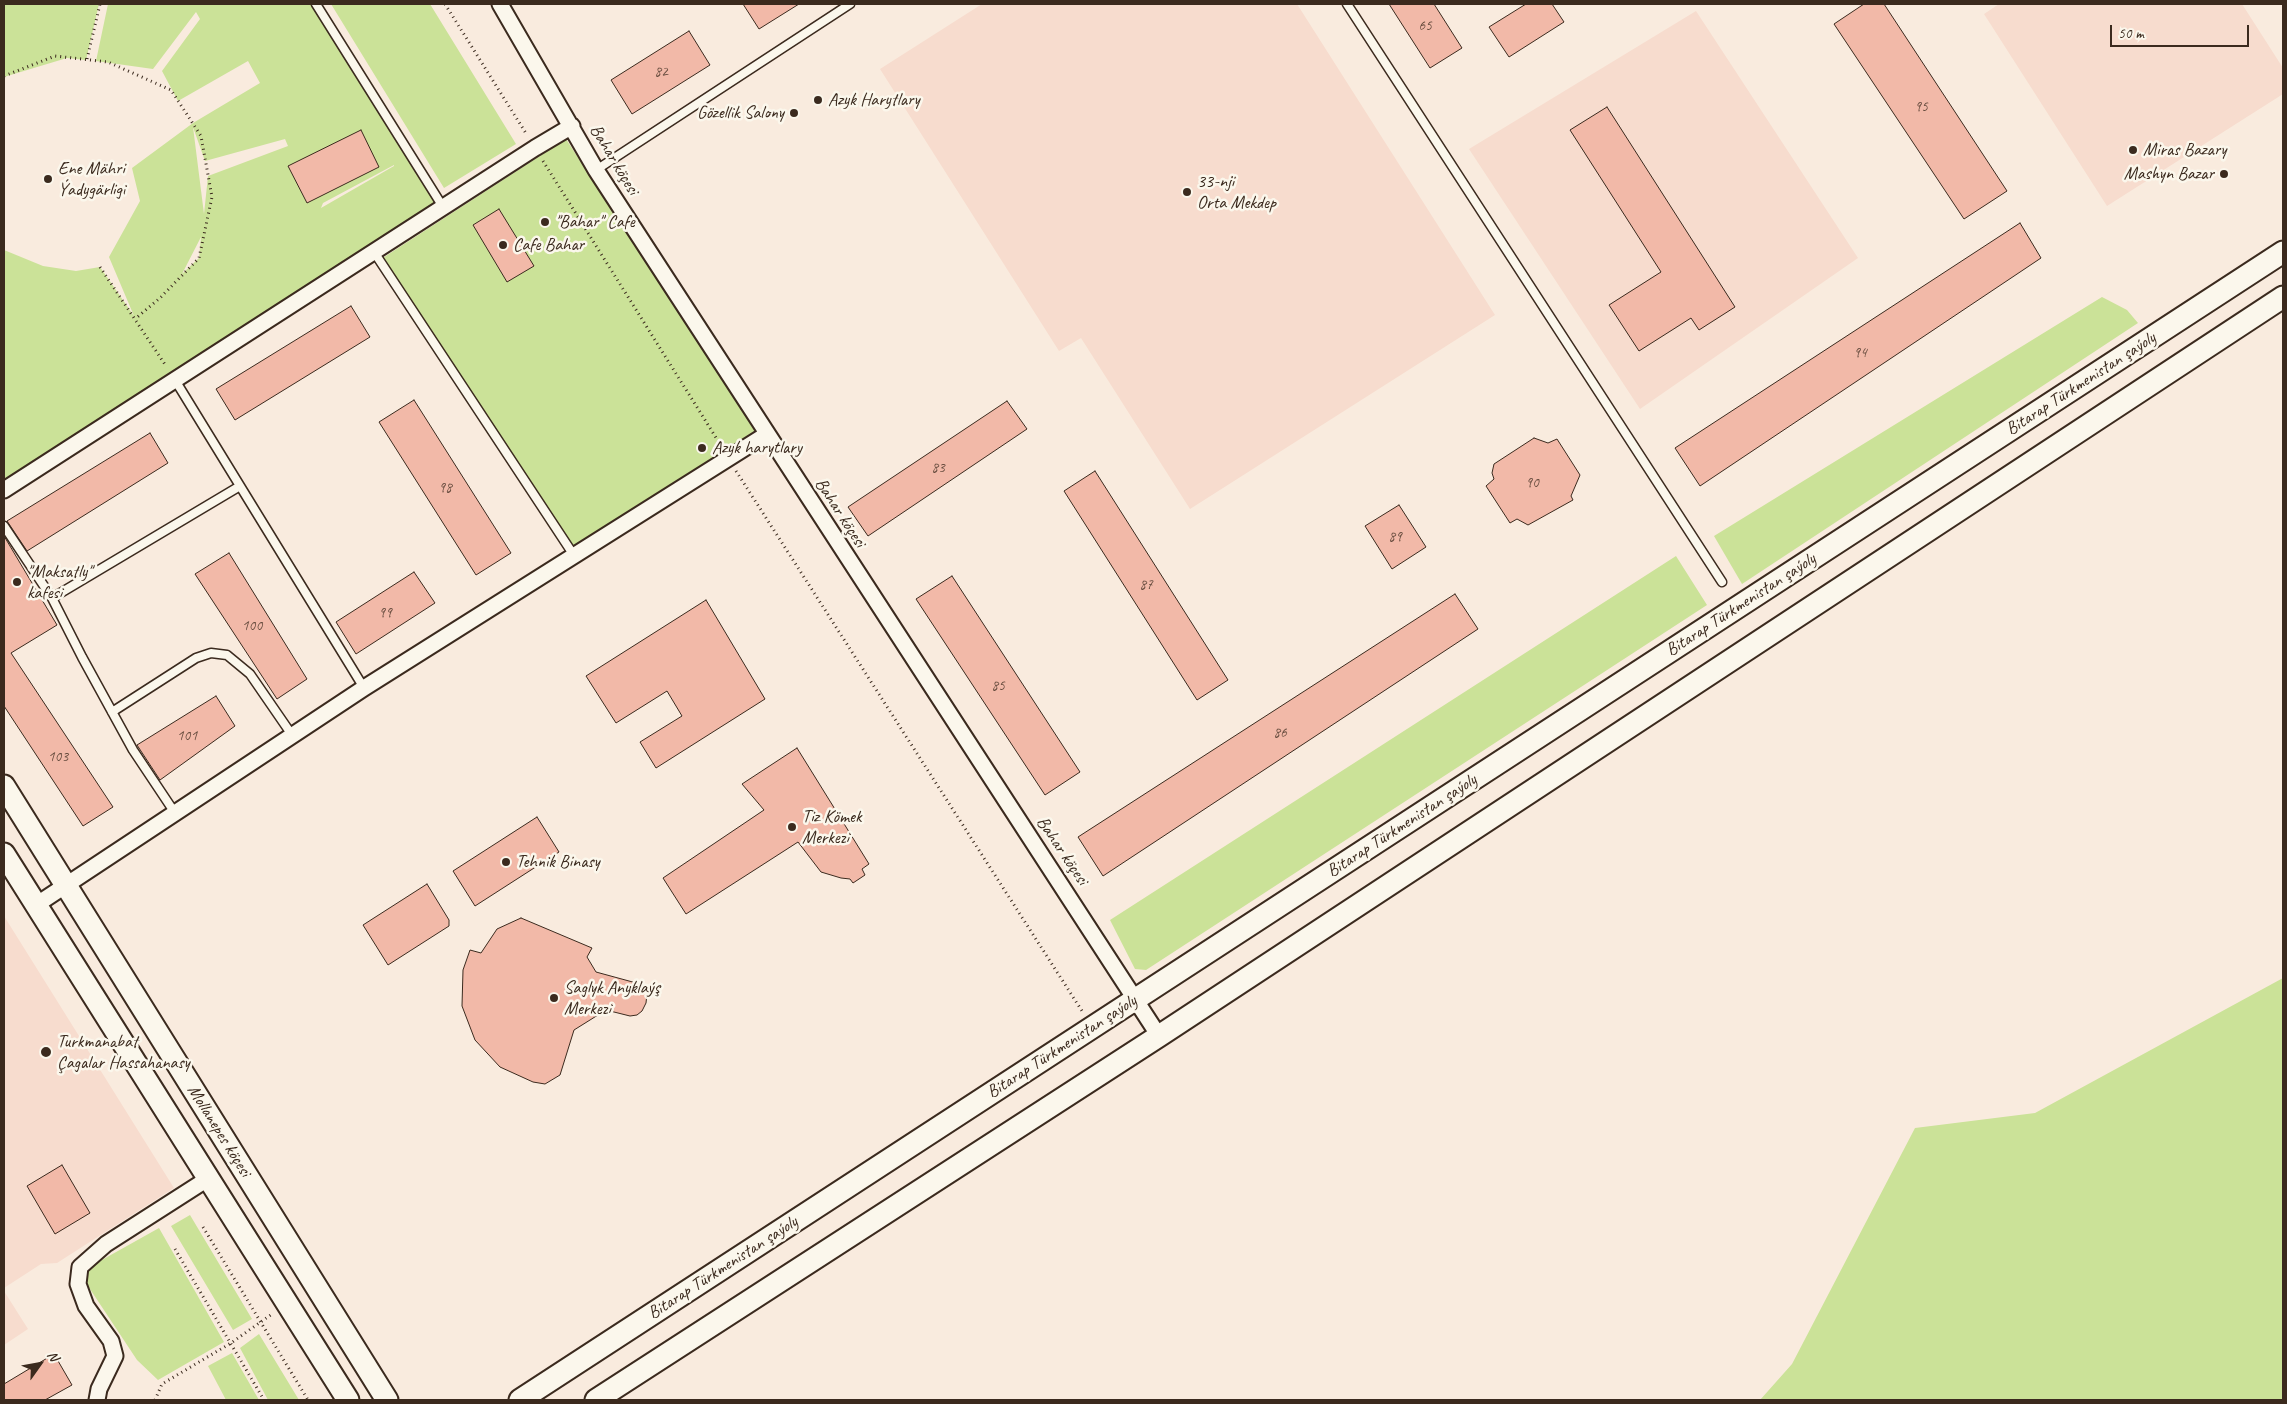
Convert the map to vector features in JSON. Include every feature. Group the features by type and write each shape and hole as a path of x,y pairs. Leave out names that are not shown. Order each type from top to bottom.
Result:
{"main road":[{"name":"Bitarap Türkmenistan şaýoly","path":"520,1400 2283,252"},
{"path":"596,1400 1159,1036 2283,297"},
{"name":"Mollanepes köçesi","path":"4,786 387,1400"},
{"name":"Mollanepes köçesi","path":"4,854 348,1400"}],"street":[{"name":"Bahar köçesi","path":"500,4 596,170 1159,1036"},
{"path":"4,490 572,126"},
{"path":"36,905 364,688 768,434"},
{"path":"97,1400 99,1388 115,1356 111,1341 86,1306 78,1284 80,1267 106,1244 209,1178"}],"lane":[{"path":"316,4 444,207"},
{"path":"596,170 850,4"},
{"path":"1347,4 1722,582"},
{"path":"374,252 575,556"},
{"path":"175,380 364,688"},
{"path":"52,598 240,486"},
{"path":"4,526 52,598 133,750 175,813"},
{"path":"112,712 196,658 211,653 227,655 250,674 292,736"}],"path":[{"path":"87,59 100,4"},
{"path":"445,4 729,460 1092,1028"},
{"path":"4,76 55,56 108,62 171,90 201,136 212,197 199,258 160,298 135,319"},
{"path":"100,267 175,380"},
{"path":"203,1227 308,1400"},
{"path":"175,1249 264,1400"},
{"path":"155,1400 162,1384 231,1343 259,1322 288,1304"}],"shaded area":[{"name":"33-nji Orta Mekdep","path":"982,4 1297,4 1495,315 1190,509 1081,338 1059,351 880,69"},
{"name":"Miras Bazary","path":"1999,4 2242,4 2283,68 2283,94 2107,206 1984,14"},
{"path":"1696,11 1858,258 1640,409 1469,149"},
{"name":"Turkmanabat Çagalar Hassahanasy","path":"4,916 174,1188 57,1263 41,1264 4,1288"},
{"path":"4,1291 28,1329 4,1345"}],"green space":[{"path":"4,4 99,4 86,60 67,58 4,77"},
{"path":"108,4 316,4 443,207 4,490 4,250 43,266 76,271 100,267 134,316 109,257 140,201 132,168 193,123 260,83 248,61 178,101 162,71 200,19 196,12 153,69 96,61","holes":["193,127 205,161 285,139 288,146 208,176 204,214","394,165 321,208 323,203","201,237 199,258 182,274"]},
{"path":"331,4 430,4 516,144 444,188"},
{"path":"566,139 755,431 567,553 378,261"},
{"path":"2102,297 2127,310 2138,323 1742,584 1714,536"},
{"path":"1676,556 1707,605 1146,970 1135,969 1110,920"},
{"path":"2283,978 2283,1400 1760,1400 1792,1364 1915,1128 2035,1113"},
{"path":"190,1215 252,1319 233,1330 171,1226"},
{"path":"159,1228 224,1342 158,1380 137,1360 88,1286 84,1270"},
{"path":"259,1334 299,1400 268,1400 240,1348"},
{"path":"232,1353 259,1400 226,1400 208,1366"}],"building":[{"path":"743,4 799,4 759,29"},
{"path":"1389,4 1434,4 1462,48 1430,68"},
{"path":"1526,4 1552,4 1564,22 1509,57 1489,27"},
{"path":"1864,4 1884,4 2007,191 1964,219 1834,24"},
{"path":"689,31 710,65 632,114 611,80"},
{"path":"1607,107 1735,307 1699,330 1691,318 1639,351 1609,305 1661,272 1570,130"},
{"path":"361,130 379,167 307,203 288,166"},
{"name":"Cafe Bahar","path":"499,209 534,266 507,282 473,225"},
{"path":"2020,223 2041,258 1700,486 1675,448"},
{"path":"351,306 370,337 235,420 216,389"},
{"path":"414,400 511,553 476,575 379,422"},
{"path":"1007,401 1027,429 868,536 848,507"},
{"path":"150,433 168,463 27,551 7,521"},
{"path":"1534,438 1548,443 1557,439 1580,475 1571,496 1573,500 1528,525 1517,519 1510,523 1486,486 1494,479 1492,473 1494,464"},
{"path":"1095,471 1228,680 1197,700 1064,491"},
{"path":"1399,505 1426,547 1392,569 1365,526"},
{"path":"4,536 57,625 11,653 113,807 83,826 4,706"},
{"path":"229,553 307,679 277,699 195,574"},
{"path":"414,572 435,603 356,654 336,622"},
{"path":"952,576 1080,772 1045,795 916,599"},
{"path":"1455,594 1478,629 1103,876 1078,837"},
{"path":"706,600 765,699 656,768 640,742 682,716 667,691 616,723 586,676"},
{"path":"216,696 235,726 160,780 137,745"},
{"name":"Tiz Kömek Merkezi","path":"797,748 869,864 862,869 865,875 853,883 850,879 821,872 798,842 686,914 663,878 764,810 742,784"},
{"name":"Tehnik Binasy","path":"537,817 559,852 475,906 453,871"},
{"path":"427,884 449,920 449,926 388,965 363,925"},
{"name":"Saglyk Anyklaýş Merkezi","path":"521,918 592,948 587,957 596,972 640,984 647,994 646,1003 642,1011 637,1015 630,1016 606,1010 574,1030 560,1075 545,1084 533,1082 500,1067 475,1040 462,1006 463,970 470,950 481,953 497,929"},
{"path":"62,1165 90,1213 55,1234 27,1186"},
{"path":"54,1354 72,1385 45,1400 4,1400 4,1384"}],"place":[{"name":"Azyk Harytlary","path":"818,100"},
{"name":"Gözellik Salony","path":"794,113"},
{"name":"Miras Bazary","path":"2133,150"},
{"name":"Mashyn Bazar","path":"2224,174"},
{"name":"Ene Mähri Ýadygärligi","path":"48,179"},
{"name":"33-nji Orta Mekdep","path":"1187,192"},
{"name":"\"Bahar\" Cafe","path":"545,222"},
{"name":"Cafe Bahar","path":"503,245"},
{"name":"Azyk harytlary","path":"702,448"},
{"name":"\"Maksatly\" kafesi","path":"17,582"},
{"name":"Tiz Kömek Merkezi","path":"792,827"},
{"name":"Tehnik Binasy","path":"506,862"},
{"name":"Saglyk Anyklaýş Merkezi","path":"554,998"},
{"name":"Turkmanabat Çagalar Hassahanasy","path":"46,1052"}]}
